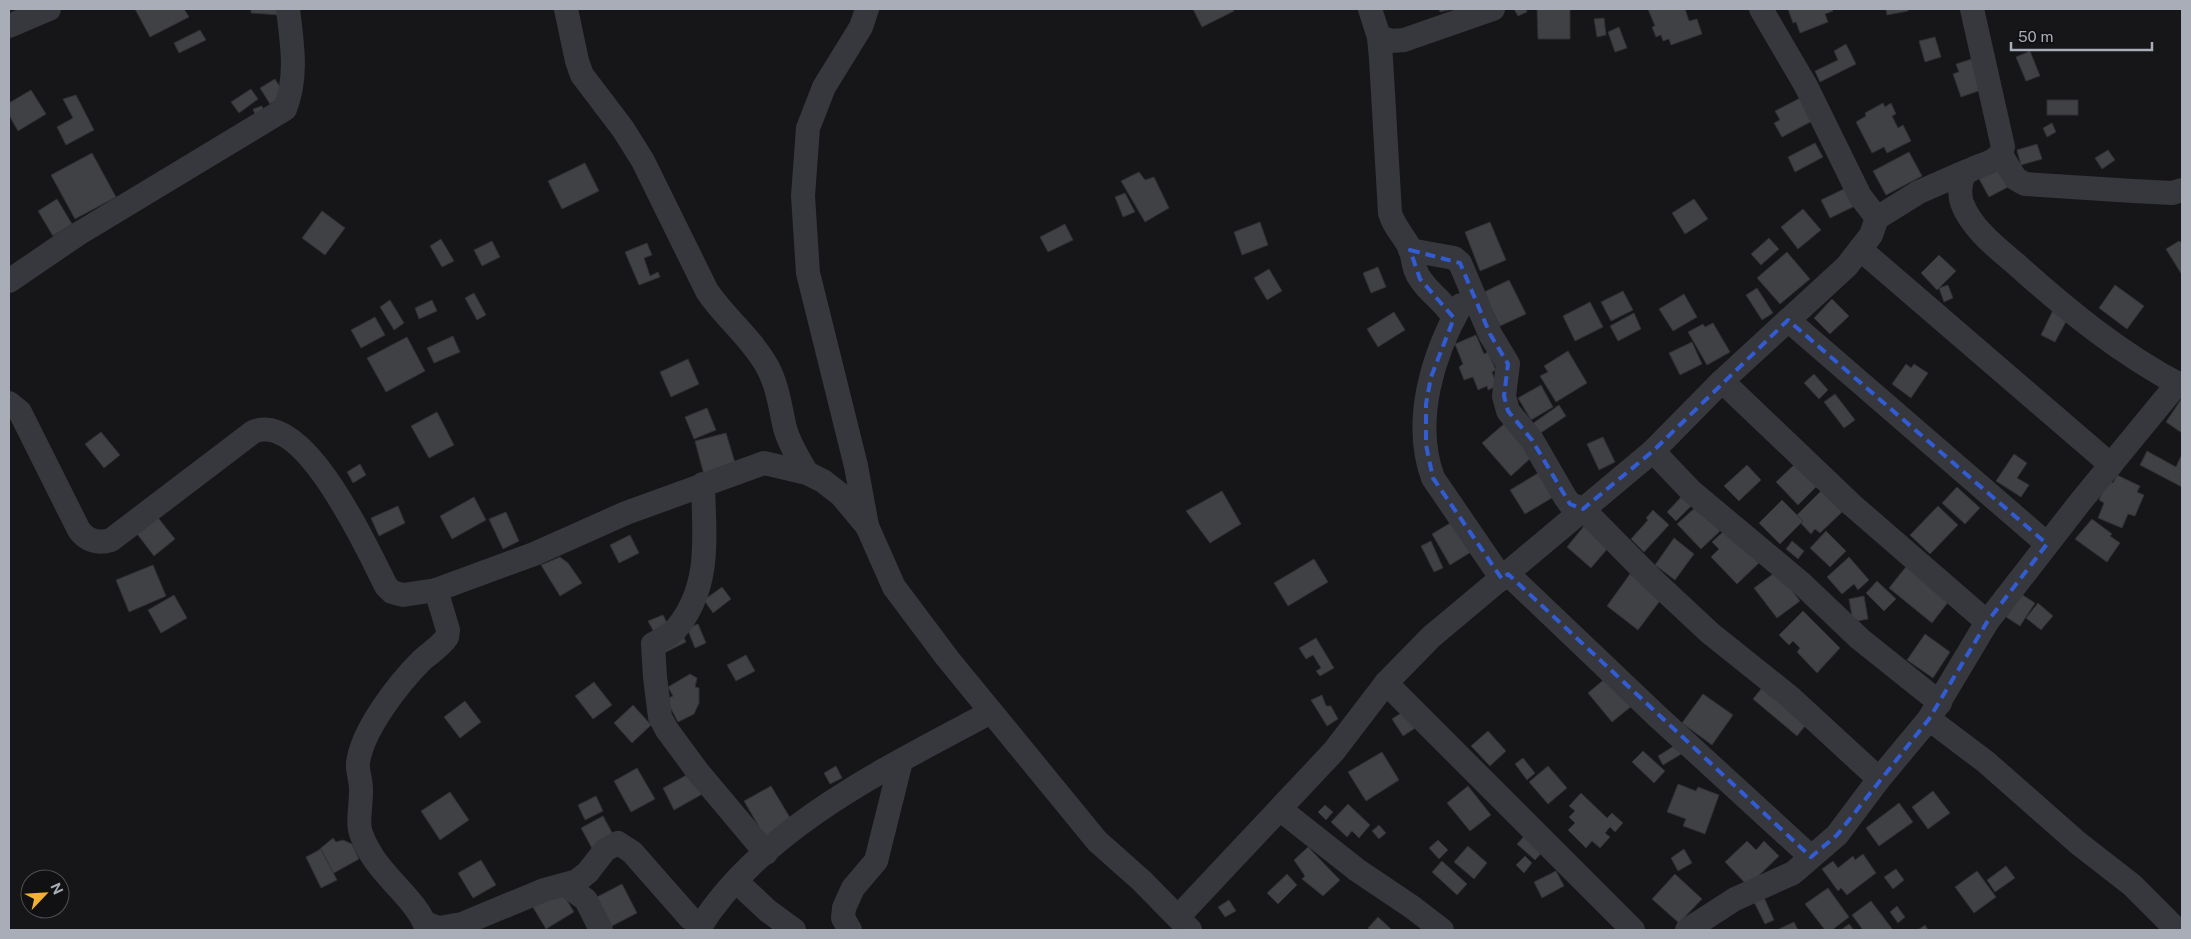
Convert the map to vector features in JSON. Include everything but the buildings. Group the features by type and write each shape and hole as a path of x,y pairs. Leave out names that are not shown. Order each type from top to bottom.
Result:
{"street":[{"path":"9,26 49,9"},
{"path":"9,281 78,234 285,109 292,91 294,67 288,9"},
{"path":"566,9 577,62 582,75 632,143 710,296 742,330 767,366 775,383 788,437 807,473"},
{"path":"868,9 861,28 824,87 808,128 803,196 808,272 856,466 867,526 894,587 991,712 1097,841 1142,881 1184,924 1227,863 1280,810 1334,751 1386,684 1431,636 1653,451 1722,381 1847,266 1871,236 1877,218 1919,192 1996,160 2001,155"},
{"path":"1370,9 1379,37 1386,111 1390,213 1393,223 1410,250 1412,264 1420,278 1442,301 1454,318"},
{"path":"1379,37 1391,41 1404,40 1494,9"},
{"path":"1761,9 1806,86 1860,196 1877,218"},
{"path":"1972,9 2001,138 2001,155 2016,179 2025,184 2162,193 2182,190"},
{"path":"1687,930 1735,898 1794,873 1836,835 1934,711 1987,622 2111,465 2180,385 2101,336 1991,242 1970,217 1961,201 1960,182 1967,171"},
{"path":"1410,250 1457,260 1490,334 1508,364 1504,396 1508,411 1545,460 1564,497 1570,504 1583,509 1651,578 1710,633 1790,697 1879,779"},
{"path":"1860,250 2111,465"},
{"path":"1471,288 1454,318 1430,377 1426,404 1428,466 1433,478 1505,576 1811,857"},
{"path":"1788,320 2047,544"},
{"path":"1722,381 1852,505 1987,622"},
{"path":"9,402 20,412 79,530 88,539 104,542 112,540 254,432 267,429 287,437 307,454 352,517 389,589 403,595 436,590 534,554 626,513 764,463 807,473 823,481 841,495 867,526"},
{"path":"1653,451 1691,490 1801,584 1860,639 1986,762 2078,843 2132,886 2180,930"},
{"path":"703,484 706,552 702,574 691,603 675,630 654,644 655,677 660,717 667,730 698,772 766,853"},
{"path":"436,590 448,630 447,637 398,685 386,703 360,753 357,766 362,783 358,826 362,838 377,865 420,914 426,927 439,928 462,924 544,890 566,885 588,872 605,850 618,842 632,852 699,928 736,880 766,853 853,787 991,712"},
{"path":"1386,684 1633,930"},
{"path":"850,930 843,918 844,908 853,888 876,861 901,761"},
{"path":"1280,810 1357,870 1442,930"},
{"path":"736,880 768,911 794,930"},
{"path":"566,885 586,900 601,930"}],"highlighted area":[{"path":"1410,250 1460,263 1490,334 1508,364 1504,396 1508,411 1532,440 1570,504 1583,509 1653,451 1788,320 2047,544 1987,622 1929,719 1837,835 1811,857 1508,574 1502,579 1433,478 1426,445 1426,404 1431,377 1454,318 1420,279"}]}
